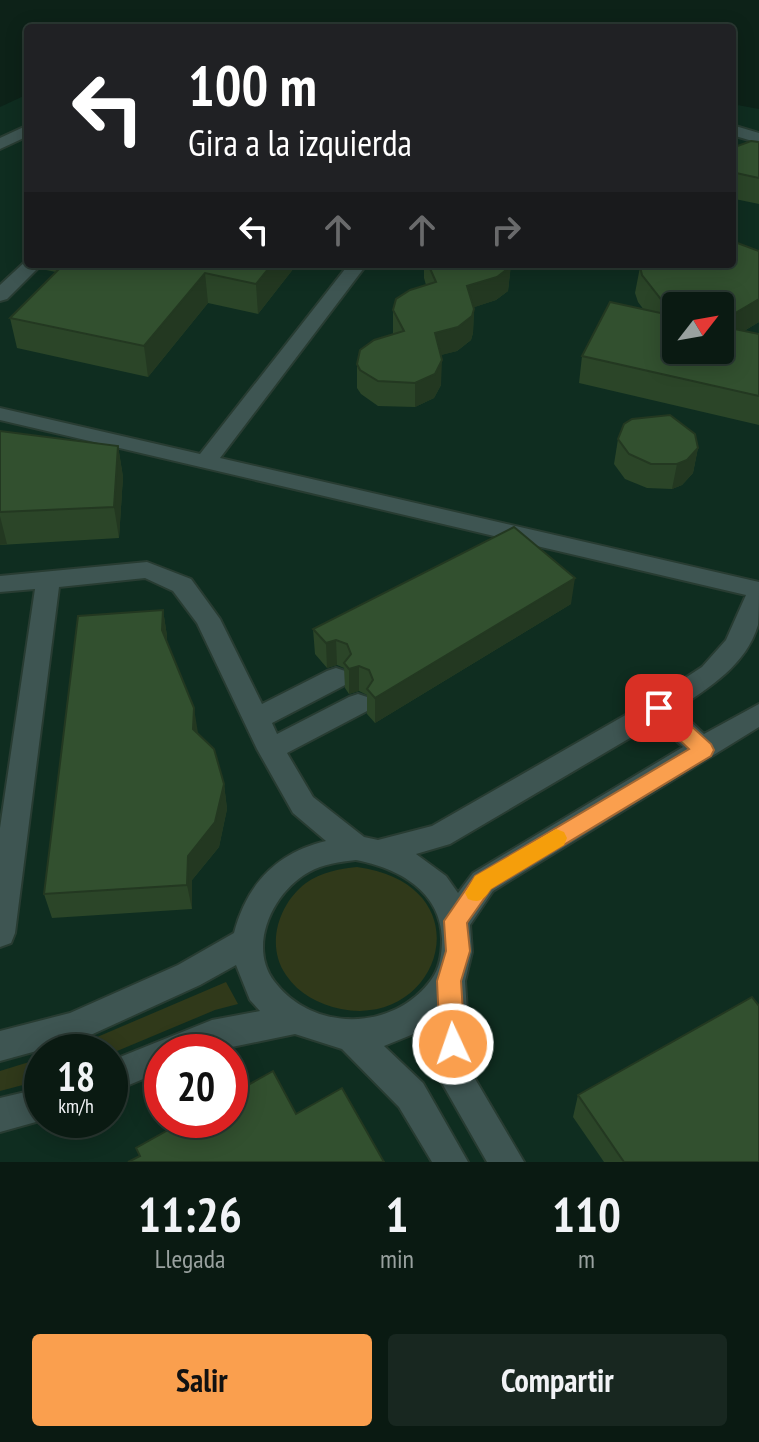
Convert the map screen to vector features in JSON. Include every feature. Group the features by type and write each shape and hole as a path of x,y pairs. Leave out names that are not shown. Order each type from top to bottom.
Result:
{"street":[{"path":"736,131 759,138"},
{"path":"0,144 24,132"},
{"path":"0,295 29,268"},
{"path":"206,461 355,268"},
{"path":"0,414 759,592 737,645 711,674 659,708 440,836 368,850 323,852 294,865 270,885 254,912 247,942 252,972 268,999 293,1020 320,1032 351,1036 381,1033 409,1021 432,1003 449,981"},
{"path":"0,584 147,570 182,585 208,619 271,749 303,805 368,850 406,861 429,876 446,897 456,921 458,951 449,981 455,1076 507,1162"},
{"path":"0,933 48,581"},
{"path":"257,718 336,678"},
{"path":"271,749 358,704"},
{"path":"659,708 704,750"},
{"path":"456,921 483,882 759,714"},
{"path":"0,1046 73,1027 189,975 247,942"},
{"path":"217,1034 293,1020"},
{"path":"351,1036 411,1095 451,1162"},
{"path":"0,1115 24,1109"}],"shaded area":[{"path":"24,96 24,268 736,268 736,105 759,109 759,1162 0,1162 0,107"},
{"path":"357,867 398,879 423,900 435,925 435,952 424,978 404,998 376,1009 341,1009 310,997 286,975 276,951 282,913 297,891 318,876"},
{"path":"226,982 238,1004 215,1010 158,1034 144,1034 144,1040 128,1046 128,1034 104,1034"},
{"path":"24,1064 24,1085 0,1091 0,1071"}],"building":[{"path":"751,141 759,142 759,178 736,173 736,147"},
{"path":"736,242 759,251 759,299 734,314 734,292 662,292 662,301 642,275 640,268 736,268"},
{"path":"60,268 269,268 256,284 205,273 144,346 10,318"},
{"path":"430,268 509,268 497,277 467,286 474,309 472,316 458,327 435,333 442,360 435,374 415,383 378,381 360,370 357,364 360,350 374,340 404,331 393,310 396,299 410,290 436,282"},
{"path":"610,302 662,313 662,364 734,364 734,329 759,334 759,396 582,356"},
{"path":"670,415 695,434 698,448 687,460 677,464 651,464 629,454 618,439 624,424 632,419"},
{"path":"0,431 118,446 114,507 0,512"},
{"path":"514,527 575,578 375,698 367,689 373,680 369,670 359,666 349,669 344,663 351,654 347,644 336,640 326,643 313,629"},
{"path":"163,610 162,630 194,708 193,729 214,749 224,784 215,822 188,856 187,885 44,894 78,616"},
{"path":"752,997 759,1006 759,1162 624,1162 578,1095"},
{"path":"273,1071 296,1114 342,1088 384,1162 128,1162 140,1156 136,1148 154,1138 248,1138 248,1085"}],"slow traffic":[{"path":"476,893 483,882 556,838"}],"route":[{"path":"453,1044 449,981 458,951 456,921 483,882 704,750 659,708"}]}
